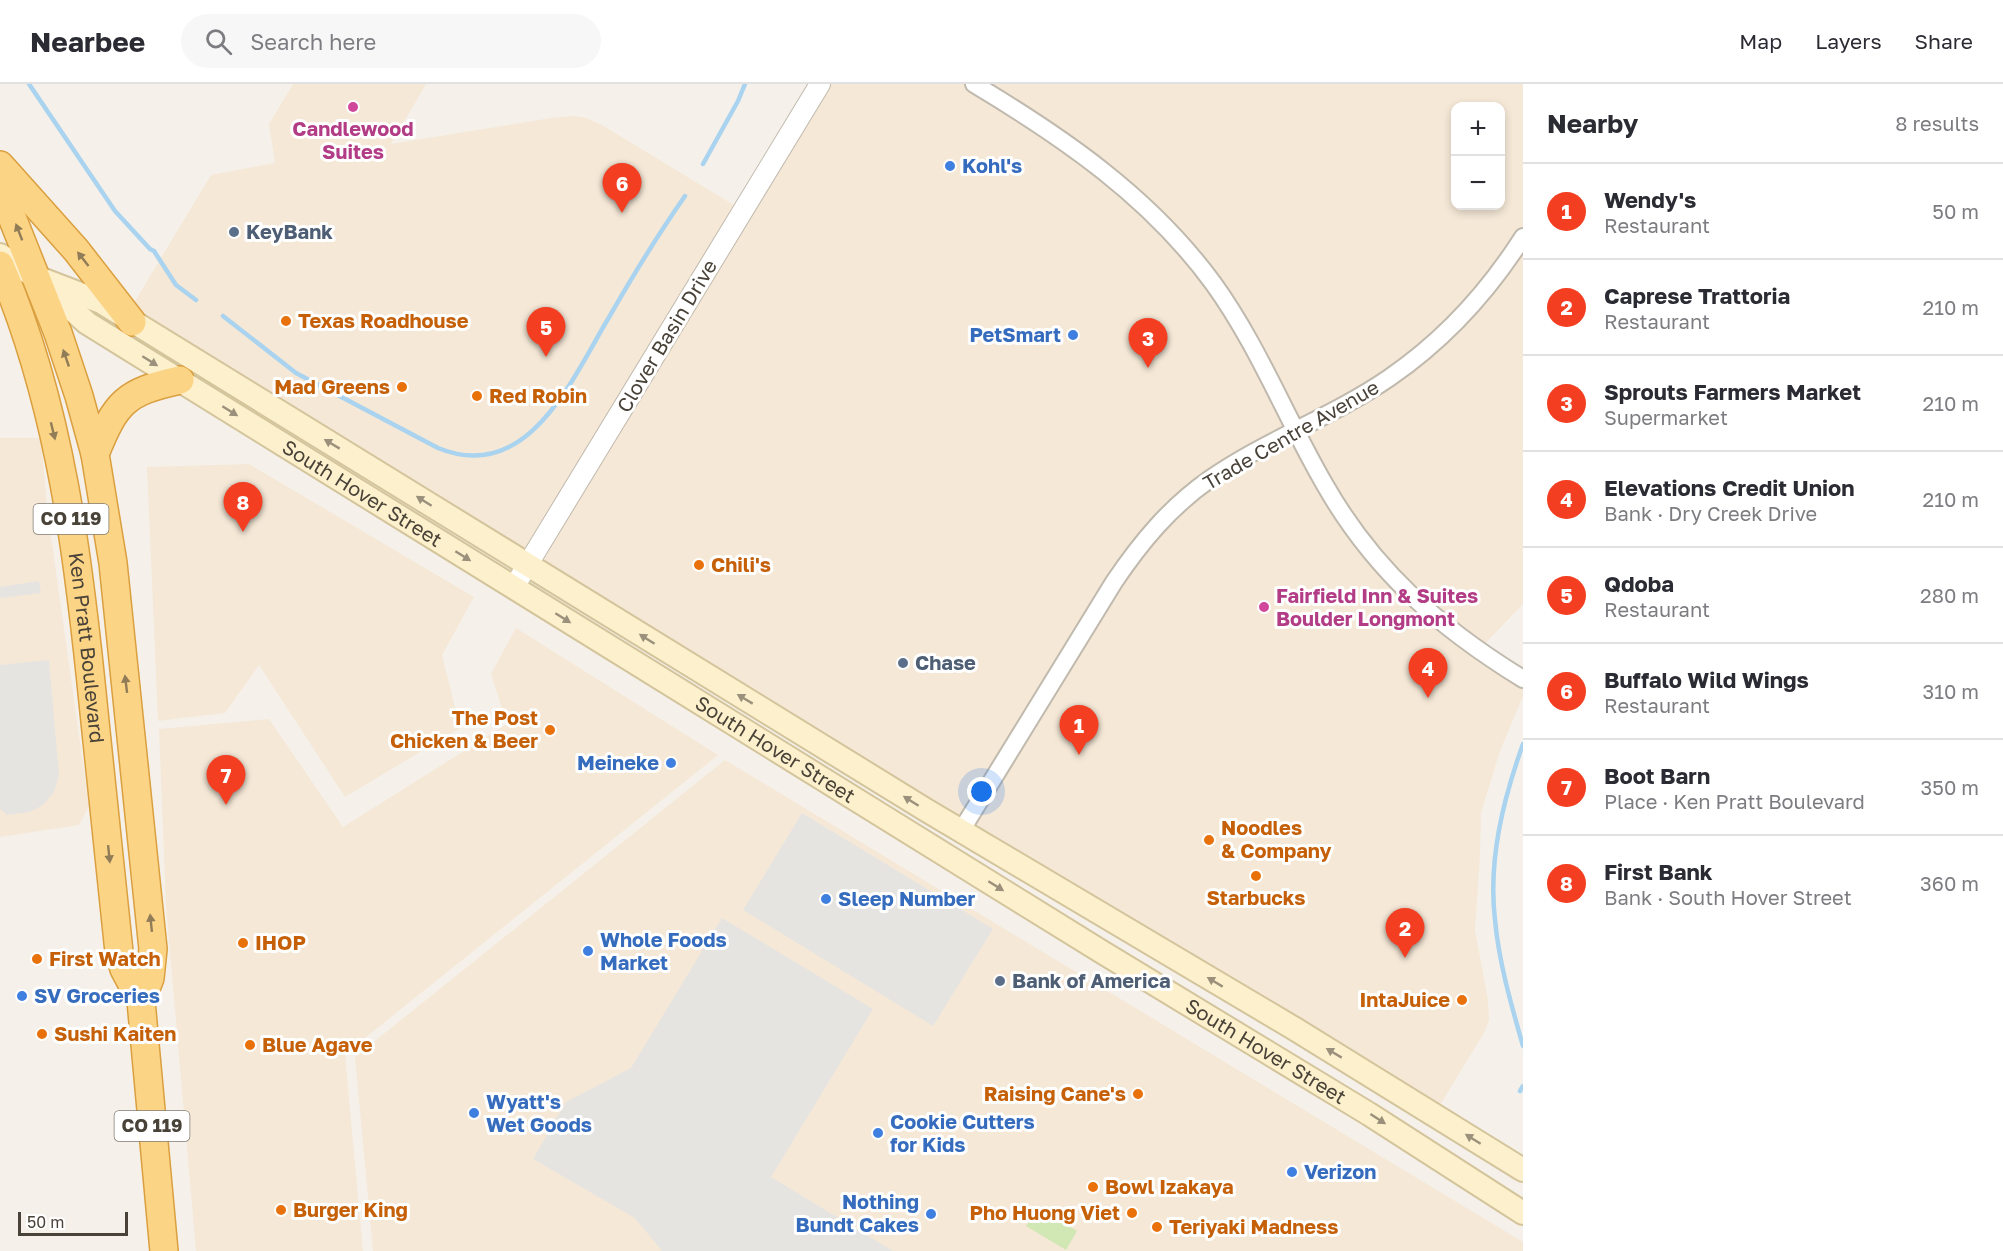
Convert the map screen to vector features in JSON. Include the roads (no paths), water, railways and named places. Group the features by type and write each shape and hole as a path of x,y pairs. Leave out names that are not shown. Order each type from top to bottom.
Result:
{"highway":[{"path":"0,165 76,250 132,322"},
{"name":"CO 119","path":"0,187 36,277"},
{"name":"Ken Pratt Boulevard","path":"0,265 24,326 39,374 60,460 77,555 119,952 124,969 141,1000 164,1251"},
{"name":"Ken Pratt Boulevard","path":"36,277 79,396 95,454 113,563 153,949 150,978 141,1000"},
{"path":"0,310 18,333 39,374"},
{"path":"95,454 113,415 130,396 142,389 180,380"}],"main road":[{"name":"South Hover Street","path":"0,255 36,277 101,303 961,831 1343,1059 1523,1170"},
{"name":"South Hover Street","path":"36,277 87,323 1369,1114 1523,1213"},
{"path":"947,855 961,831"}],"street":[{"name":"Clover Basin Drive","path":"514,587 820,84"},
{"path":"974,84 1081,152 1119,183 1171,233 1199,264 1232,310 1259,357 1324,485 1348,523 1389,575 1415,600 1472,647 1523,679"},
{"name":"Trade Centre Avenue","path":"961,831 1114,582 1139,546 1172,510 1209,480 1372,389 1425,351 1476,300 1497,275 1523,237"}],"waterway":[{"path":"29,84 115,211 154,251 176,285 196,300"},
{"path":"703,164 745,84"},
{"path":"223,316 296,373 438,448 470,456 497,452 522,439 543,420 562,396 645,257 685,196"},
{"path":"1523,744 1509,787 1499,830 1493,898 1502,968 1523,1046"},
{"path":"1520,1091 1523,1086"}],"place":[{"name":"Candlewood Suites","path":"353,107"},
{"name":"Kohl's","path":"950,166"},
{"name":"Buffalo Wild Wings","path":"622,213"},
{"name":"KeyBank","path":"234,232"},
{"name":"Texas Roadhouse","path":"286,321"},
{"name":"PetSmart","path":"1073,335"},
{"name":"Qdoba","path":"546,357"},
{"name":"Sprouts Farmers Market","path":"1148,368"},
{"name":"Mad Greens","path":"402,387"},
{"name":"Red Robin","path":"477,396"},
{"name":"First Bank","path":"243,532"},
{"name":"Chili's","path":"699,565"},
{"name":"Fairfield Inn & Suites Boulder Longmont","path":"1264,607"},
{"name":"Chase","path":"903,663"},
{"name":"Elevations Credit Union","path":"1428,698"},
{"name":"The Post Chicken & Beer","path":"550,730"},
{"name":"Wendy's","path":"1079,755"},
{"name":"Meineke","path":"671,763"},
{"name":"Boot Barn","path":"226,805"},
{"name":"Noodles & Company","path":"1209,840"},
{"name":"Starbucks","path":"1256,876"},
{"name":"Sleep Number","path":"826,899"},
{"name":"IHOP","path":"243,943"},
{"name":"Whole Foods Market","path":"588,951"},
{"name":"Caprese Trattoria","path":"1405,958"},
{"name":"First Watch","path":"37,959"},
{"name":"Bank of America","path":"1000,981"},
{"name":"SV Groceries","path":"22,996"},
{"name":"IntaJuice","path":"1462,1000"},
{"name":"Sushi Kaiten","path":"42,1034"},
{"name":"Blue Agave","path":"250,1045"},
{"name":"Raising Cane's","path":"1138,1094"},
{"name":"Wyatt's Wet Goods","path":"474,1113"},
{"name":"Cookie Cutters for Kids","path":"878,1133"},
{"name":"Verizon","path":"1292,1172"},
{"name":"Bowl Izakaya","path":"1093,1187"},
{"name":"Burger King","path":"281,1210"},
{"name":"Pho Huong Viet","path":"1132,1213"},
{"name":"Nothing Bundt Cakes","path":"931,1214"},
{"name":"Teriyaki Madness","path":"1157,1227"}]}
